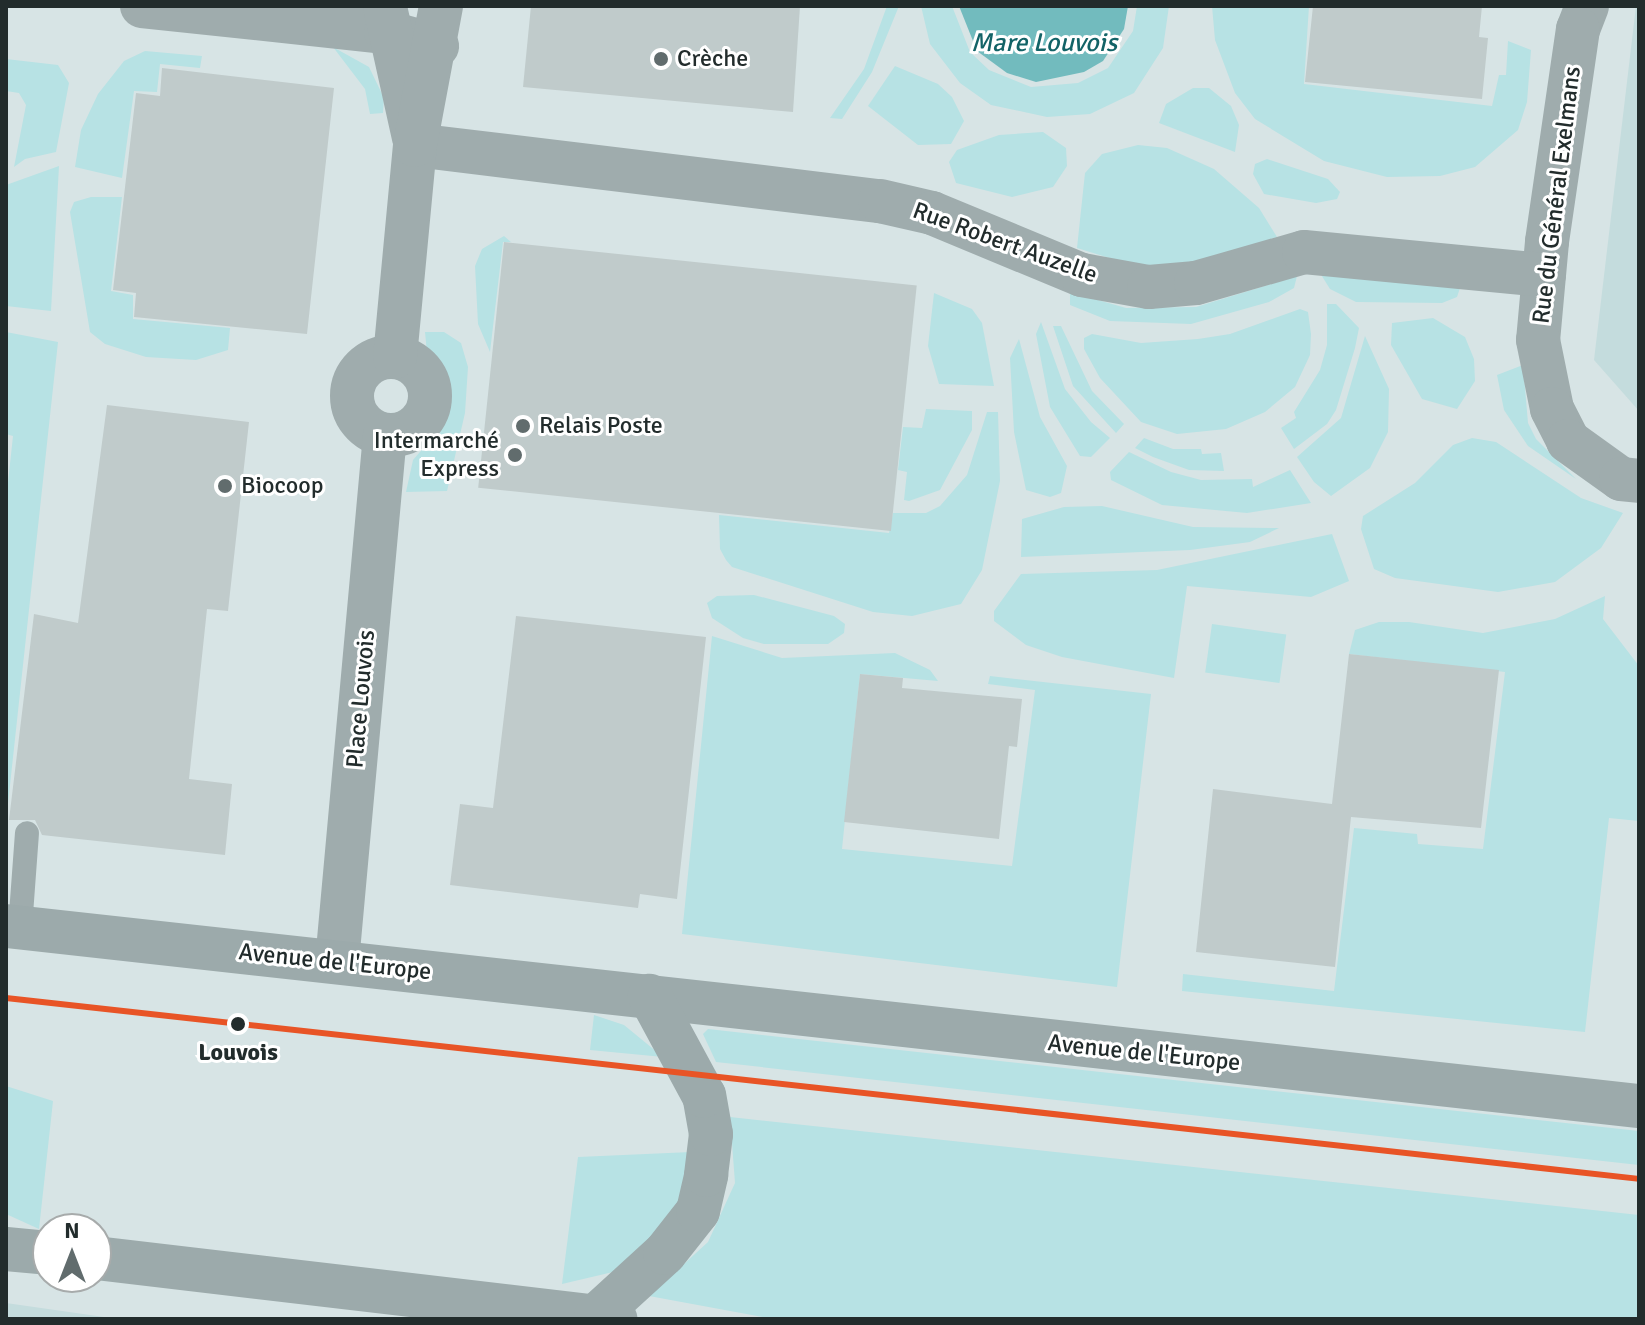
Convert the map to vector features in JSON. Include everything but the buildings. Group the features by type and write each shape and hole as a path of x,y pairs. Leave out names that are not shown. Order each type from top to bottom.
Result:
{"main road":[{"name":"Avenue de l'Europe","path":"11,932 337,962 1639,1106"},
{"path":"112,1260 606,1317 665,1253 698,1211 706,1175 711,1134 704,1096 650,996"},
{"path":"6,1249 32,1251"}],"street":[{"path":"142,6 385,19 439,26 415,145"},
{"name":"Rue du Général Exelmans","path":"1587,6 1578,29 1538,340 1552,409 1568,441 1621,479 1639,481"},
{"path":"385,19 415,145"},
{"name":"Rue Robert Auzelle","path":"415,145 880,201 932,213 1082,275 1149,287 1196,283 1304,252 1544,275"},
{"name":"Place Louvois","path":"337,962 385,435 361,423 351,397 359,372 369,363 395,357 415,145"}],"lane":[{"path":"11,932 27,833"}],"shaded area":[{"path":"887,6 899,6 872,72 842,119 830,118 864,69"},
{"path":"921,6 952,6 970,52 989,70 1031,87 1078,83 1108,68 1133,31 1137,6 1169,6 1163,48 1134,93 1090,114 1047,117 991,105 960,83 930,44"},
{"path":"1212,6 1309,6 1304,84 1492,106 1499,75 1506,75 1508,41 1531,50 1527,102 1518,130 1475,167 1440,176 1387,177 1324,161 1255,119 1235,93 1215,40"},
{"path":"1636,6 1639,6 1639,411 1594,360"},
{"path":"333,47 369,67 384,98 383,113 370,114 365,89"},
{"path":"145,51 202,56 200,68 160,64 157,92 134,91 122,178 75,167 81,130 98,94 124,61"},
{"path":"6,59 58,65 69,83 56,152 25,159 14,167 26,105 19,93 6,91"},
{"path":"895,66 938,84 952,97 964,121 951,144 918,145 868,106"},
{"path":"1193,88 1209,88 1231,106 1239,125 1235,152 1159,123 1166,104"},
{"path":"1043,132 1066,148 1067,166 1053,187 1012,197 956,183 949,162 957,150 999,135"},
{"path":"1138,145 1167,148 1214,169 1259,208 1277,237 1215,260 1172,266 1132,265 1077,248 1085,173 1102,154"},
{"path":"1267,159 1328,179 1340,192 1337,199 1316,203 1264,194 1253,174 1255,164"},
{"path":"59,166 51,311 6,306 6,185"},
{"path":"91,197 122,197 111,291 133,295 133,319 230,328 228,350 196,360 146,357 105,344 90,332 70,212 74,202"},
{"path":"504,236 511,242 503,242 490,352 478,324 475,266 482,249"},
{"path":"1320,273 1460,288 1457,297 1442,303 1356,302 1330,289"},
{"path":"1297,276 1294,288 1269,302 1191,324 1110,321 1070,305 1070,292 1126,308 1196,307"},
{"path":"934,293 972,309 982,323 994,386 939,384 928,346"},
{"path":"1327,304 1336,304 1359,328 1355,348 1336,410 1327,424 1294,449 1281,428 1296,418 1294,412 1320,370 1327,345"},
{"path":"1300,309 1308,312 1310,355 1295,387 1265,412 1226,429 1177,434 1141,422 1100,378 1084,349 1084,338 1092,334 1141,343 1198,339 1230,334"},
{"path":"1433,318 1465,337 1474,359 1475,381 1457,409 1422,399 1391,345 1392,323"},
{"path":"1041,322 1065,389 1091,422 1110,438 1091,457 1080,456 1050,407 1036,334"},
{"path":"1053,326 1061,326 1092,391 1124,424 1116,433 1073,386"},
{"path":"6,332 58,342 6,822 6,501 13,436 6,434"},
{"path":"425,332 444,332 461,343 468,367 465,413 447,491 406,492 413,460 446,422 449,397 427,353"},
{"path":"1365,336 1389,389 1388,432 1370,468 1331,496 1314,482 1297,457 1341,418"},
{"path":"1019,339 1040,417 1067,466 1061,493 1050,497 1026,490 1014,432 1010,358"},
{"path":"1523,365 1528,423 1536,439 1576,479 1528,446 1504,410 1497,375"},
{"path":"926,409 972,411 972,430 940,490 904,500 907,472 898,470 903,427 922,428"},
{"path":"987,412 998,412 1000,481 982,570 961,604 912,616 873,612 732,567 720,549 719,515 889,533 893,513 926,513 940,506 967,475"},
{"path":"1144,438 1173,449 1201,449 1202,454 1221,453 1224,471 1189,470 1153,457 1135,448"},
{"path":"1472,438 1496,442 1581,498 1623,513 1601,548 1555,582 1498,592 1395,578 1374,569 1361,529 1363,516 1415,483 1453,445"},
{"path":"1129,452 1171,472 1201,480 1252,479 1253,487 1290,470 1311,503 1247,513 1162,505 1111,480 1110,472"},
{"path":"1102,506 1193,527 1279,528 1250,542 1190,550 1021,557 1022,519 1064,507"},
{"path":"1332,534 1349,581 1311,597 1187,586 1174,678 1062,657 1026,645 994,621 994,611 1021,574 1157,570"},
{"path":"754,595 834,616 845,624 844,633 828,644 764,644 743,638 712,618 707,603 717,596"},
{"path":"1605,596 1603,619 1639,666 1639,821 1609,818 1585,1032 1182,991 1183,974 1334,991 1354,828 1417,834 1418,844 1483,849 1505,672 1349,654 1355,630 1379,622 1409,622 1483,633 1555,619"},
{"path":"1212,624 1286,634 1279,683 1205,673"},
{"path":"712,636 782,658 895,653 930,670 938,681 860,674 842,849 1012,866 1035,690 988,684 990,676 1151,694 1117,987 682,934"},
{"path":"594,1015 624,1025 663,1057 590,1050"},
{"path":"708,1029 1639,1131 1639,1165 716,1062 703,1034"},
{"path":"6,1086 53,1101 41,1213 32,1213 32,1226 6,1214"},
{"path":"730,1117 1639,1215 1639,1319 774,1319 649,1296 708,1242 735,1183"},
{"path":"691,1152 680,1201 666,1225 613,1272 562,1284 578,1157"},
{"path":"6,1303 118,1319 6,1319"}],"water":[{"name":"Mare Louvois","path":"959,6 1128,6 1124,29 1103,61 1084,72 1036,82 1007,73 977,51"}],"transit line":[{"path":"6,998 1639,1179"}],"place":[{"name":"Crèche","path":"661,59"},
{"name":"Relais Poste","path":"523,426"},
{"name":"Intermarché Express","path":"515,455"},
{"name":"Biocoop","path":"225,486"},
{"name":"Louvois","path":"238,1024"}]}
